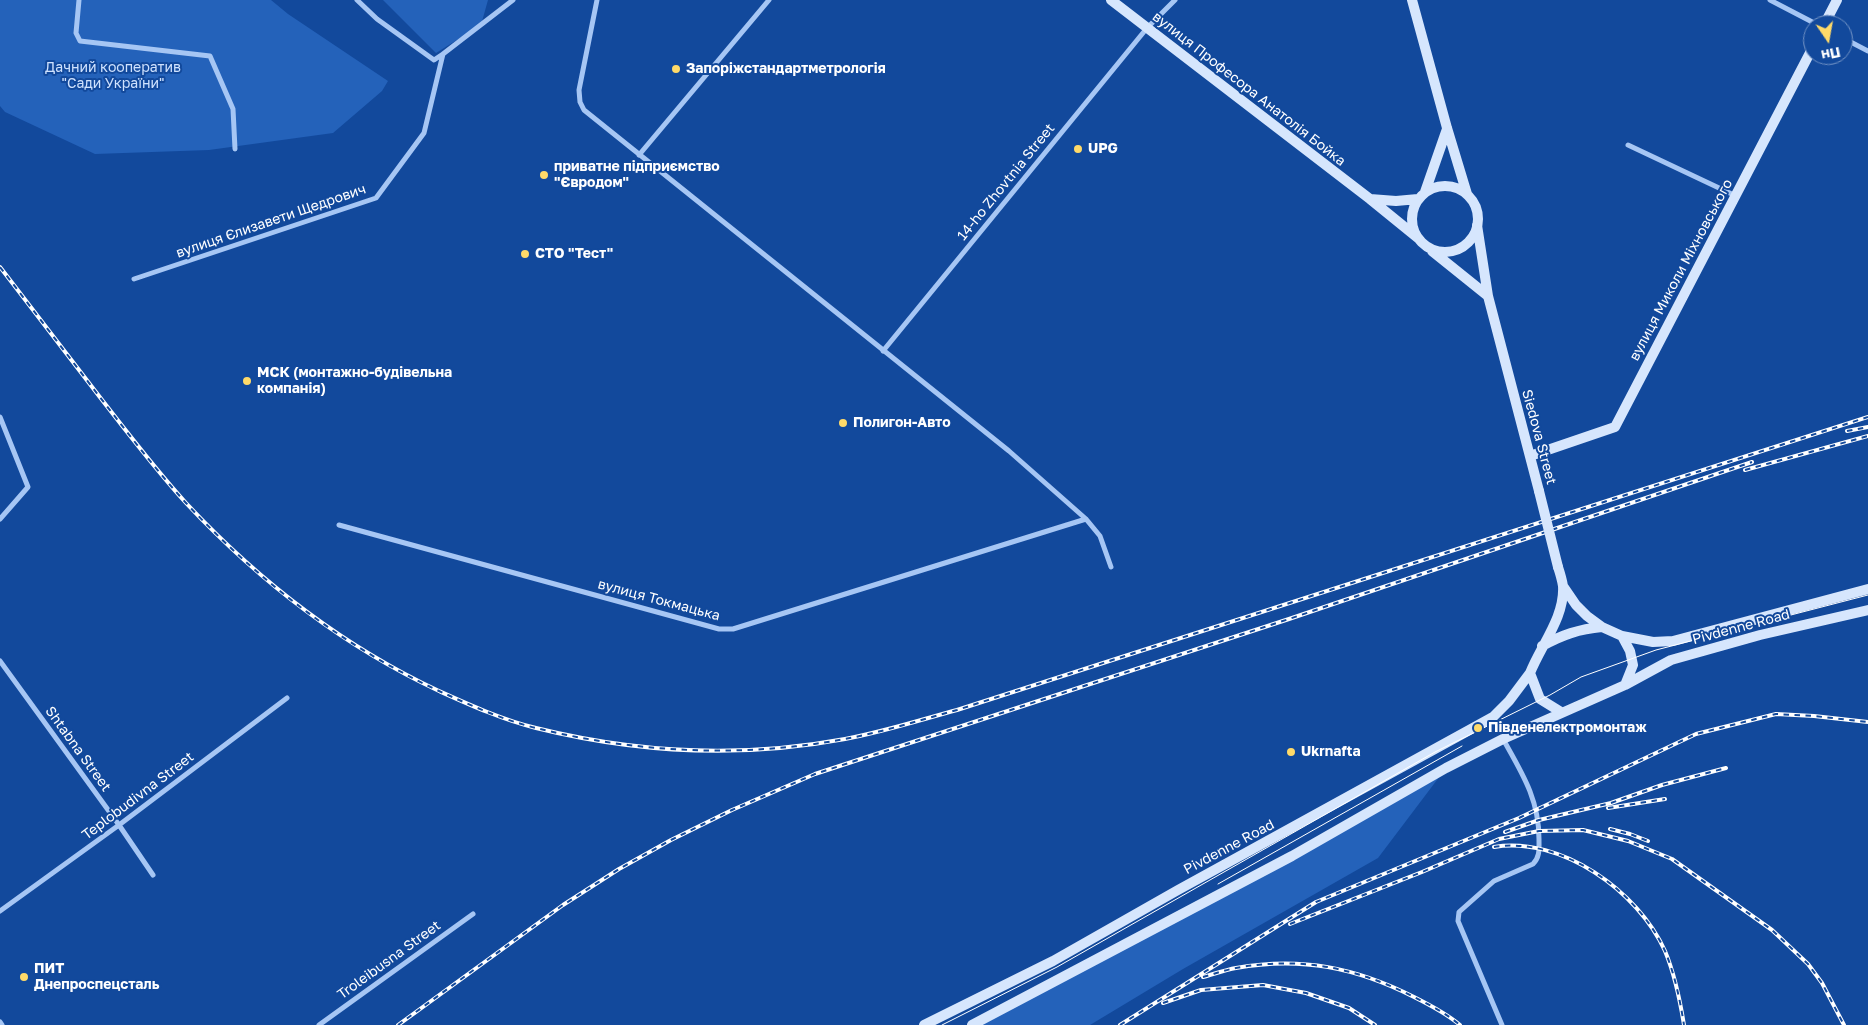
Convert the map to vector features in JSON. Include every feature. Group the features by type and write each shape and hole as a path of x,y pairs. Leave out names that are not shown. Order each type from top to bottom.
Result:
{"main road":[{"name":"вулиця Професора Анатолія Бойка","path":"1111,0 1370,199 1422,242"},
{"path":"1412,0 1467,194"},
{"path":"1829,15 1837,0"},
{"name":"вулиця Миколи Міхновського","path":"1530,456 1615,426 1804,65"},
{"path":"1447,128 1422,196 1413,208 1413,229 1422,242 1488,296"},
{"path":"1370,199 1396,201 1422,196 1435,187 1447,186 1458,188 1467,194 1474,203 1478,214 1478,225 1473,236 1466,244 1456,250 1445,252 1435,250 1422,242"},
{"name":"Siedova Street","path":"1478,225 1488,296 1563,586 1576,605 1602,627"},
{"name":"Siedova Street","path":"1542,646 1555,623 1561,604 1563,586"},
{"name":"Pivdenne Road","path":"1622,636 1654,642 1673,641 1868,589"},
{"name":"Pivdenne Road","path":"1625,685 1671,660 1760,635 1868,610"},
{"path":"972,1025 1283,861 1446,768 1503,738 1625,685 1633,665 1630,651 1622,636 1602,627 1580,629 1558,637 1542,646 1530,673 1540,699 1561,712"},
{"name":"Pivdenne Road","path":"924,1025 1053,961 1493,717 1509,701 1530,673"}],"street":[{"path":"79,0 76,33 80,41 210,56 233,110 235,149"},
{"path":"357,0 377,19 434,60 513,0"},
{"path":"597,0 579,90 580,102 584,110 1009,451 1086,519 1100,536 1112,567"},
{"path":"639,155 769,0"},
{"name":"14-ho Zhovtnia Street","path":"882,351 1147,28 1175,0"},
{"path":"1770,0 1803,17"},
{"path":"1853,43 1868,51"},
{"name":"вулиця Єлизавети Щедрович","path":"134,280 376,198 424,133 443,54"},
{"path":"1628,144 1736,196"},
{"path":"0,417 28,487 0,519"},
{"name":"вулиця Токмацька","path":"339,525 719,629 733,629 1086,519"},
{"name":"Shtabna Street","path":"0,662 119,825 153,875"},
{"name":"Teplobudivna Street","path":"0,910 119,825 287,698"},
{"path":"1502,1025 1458,922 1459,912 1494,881 1533,864 1538,859 1540,826 1534,800 1503,738"},
{"name":"Troleibusna Street","path":"319,1025 473,914"}],"green space":[{"name":"Дачний кооператив \"Сади України\"","path":"0,0 271,0 288,14 388,81 382,91 333,133 209,150 95,154 5,112 0,106"},
{"path":"383,0 488,0 481,25 436,53"},
{"path":"1446,768 1378,858 1183,969 1090,1025 972,1025"}],"tram line":[{"path":"942,1025 1057,967 1435,752 1550,695 1581,677 1656,650 1868,595"},
{"path":"1218,884 1462,746"}],"railway":[{"path":"0,267 152,464 186,503 214,532 273,585 335,632 403,673 439,691 511,721 574,736 651,747 690,750 768,749 845,739 901,726 957,710 1868,417"},
{"path":"1847,431 1868,427"},
{"path":"1745,470 1868,436"},
{"path":"398,1025 563,905 619,869 671,840 732,810 815,774 1289,619 1752,462"},
{"path":"1120,1025 1316,902 1519,818 1696,734 1776,714 1868,722"},
{"path":"1505,832 1539,820 1611,803 1662,785 1726,768"},
{"path":"1608,808 1665,799"},
{"path":"1610,829 1648,841"},
{"path":"1290,924 1422,872 1499,839 1539,831 1583,830 1628,841 1672,859 1772,930 1808,964 1822,983 1844,1025"},
{"path":"1494,847 1519,846 1545,850 1570,859 1594,872 1617,889 1653,929 1665,951 1677,988 1684,1025"},
{"path":"1203,977 1232,969 1283,963 1328,967 1350,972 1393,987 1432,1006 1460,1025"},
{"path":"1163,1003 1201,990 1263,985 1306,993 1349,1008 1375,1025"}],"place":[{"name":"Запоріжстандартметрологія","path":"676,69"},
{"name":"UPG","path":"1078,149"},
{"name":"приватне підприємство \"Євродом\"","path":"544,175"},
{"name":"СТО \"Тест\"","path":"525,254"},
{"name":"МСК (монтажно-будівельна компанія)","path":"247,381"},
{"name":"Полигон-Авто","path":"843,423"},
{"name":"Південелектромонтаж","path":"1478,728"},
{"name":"Ukrnafta","path":"1291,752"},
{"name":"ПИТ Днепроспецсталь","path":"24,977"}]}
